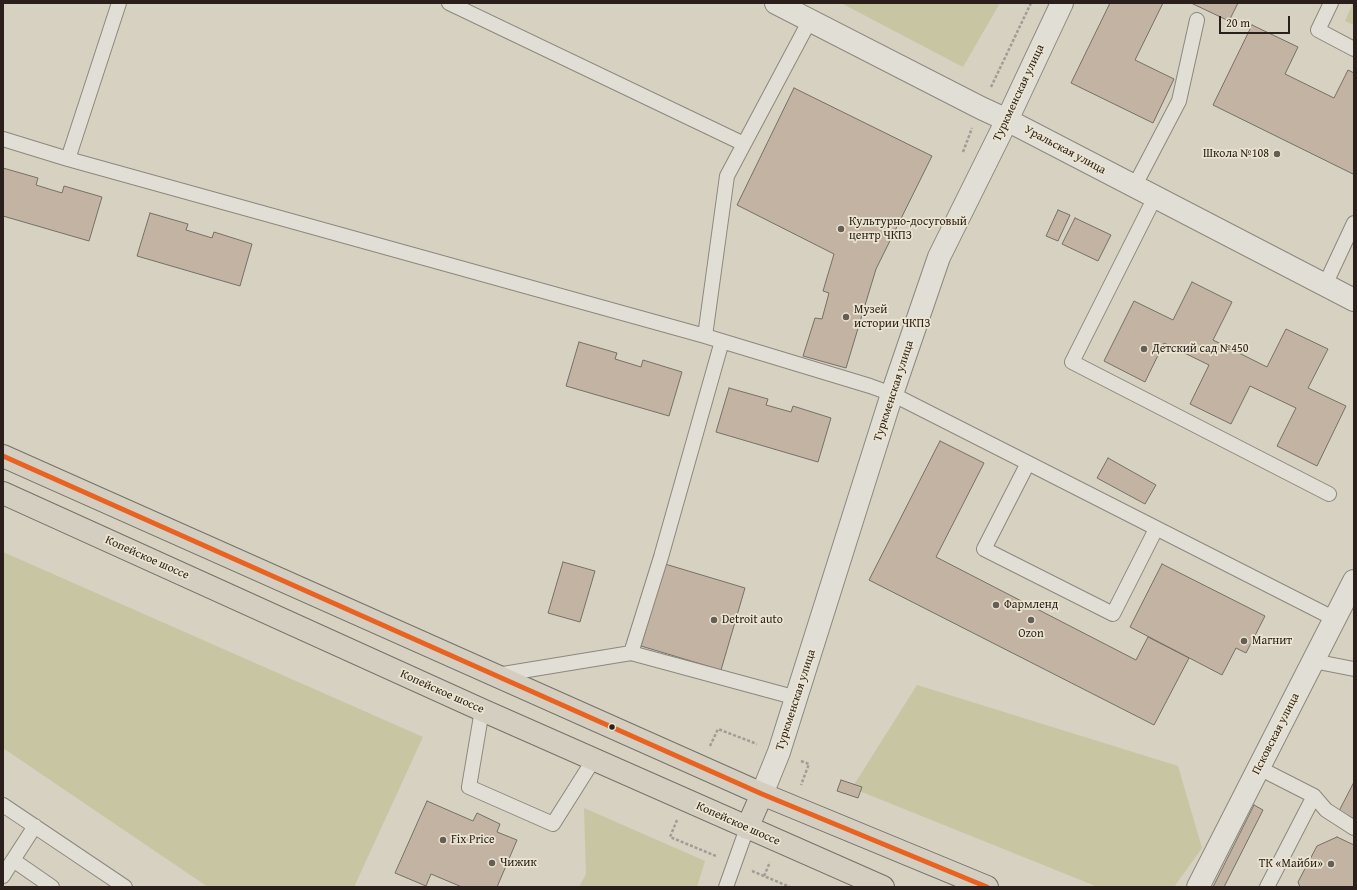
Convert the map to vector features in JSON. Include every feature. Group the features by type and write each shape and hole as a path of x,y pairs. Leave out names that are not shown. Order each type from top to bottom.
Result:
{"main road":[{"path":"3,456 762,794 987,887"},
{"name":"Копейское шоссе","path":"3,493 482,710 883,887"},
{"path":"748,828 762,794"}],"street":[{"name":"Уральская улица","path":"776,3 980,108 1008,120 1134,187 1354,300"},
{"name":"Туркменская улица","path":"762,794 779,752 797,698 892,394 939,257 1008,120 1062,3"},
{"name":"Псковская улица","path":"1198,887 1354,581"}],"lane":[{"path":"68,159 119,3"},
{"path":"449,3 744,144"},
{"path":"1331,3 1318,30 1354,49"},
{"path":"704,336 727,176 810,20"},
{"path":"1134,187 1180,101 1197,20"},
{"path":"3,139 68,159 704,336 892,394 1335,619"},
{"path":"1155,197 1072,362 1330,494"},
{"path":"1325,285 1354,223"},
{"path":"631,653 661,557 722,342"},
{"path":"1028,463 984,549 1114,614 1156,528"},
{"path":"496,676 631,653 797,698"},
{"path":"1313,661 1354,669"},
{"path":"482,710 469,787 553,824 594,759"},
{"path":"1259,768 1314,796 1326,810 1354,828"},
{"path":"1267,887 1314,796"},
{"path":"3,805 125,887"},
{"path":"3,876 35,826"},
{"path":"726,887 748,828"},
{"path":"14,860 52,887"}],"shaded area":[{"path":"841,3 1000,3 963,67"},
{"path":"1354,3 1354,25 1345,21"},
{"path":"3,552 423,737 354,887 208,887 3,748"},
{"path":"917,685 1178,766 1202,848 1174,887 1098,887 852,788"},
{"path":"584,808 705,861 697,887 579,887 586,874"}],"building":[{"path":"1110,3 1163,3 1135,60 1174,79 1153,123 1071,83"},
{"path":"1191,3 1238,3 1229,21"},
{"path":"1252,25 1298,47 1285,74 1334,98 1348,70 1354,73 1353,174 1213,105"},
{"name":"Культурно-досуговый центр ЧКПЗ","path":"794,88 932,156 876,269 846,368 803,356 815,318 822,319 829,293 823,291 834,254 737,205"},
{"path":"3,168 38,178 36,185 62,193 64,186 102,197 89,241 3,216"},
{"path":"1058,210 1070,215 1058,241 1046,236"},
{"path":"150,213 188,224 186,230 212,238 214,232 252,244 240,286 137,256"},
{"path":"1075,218 1111,235 1098,261 1062,244"},
{"path":"1192,282 1232,302 1213,340 1267,367 1286,329 1328,349 1308,388 1346,406 1317,466 1277,446 1296,408 1250,386 1231,424 1190,404 1209,365 1164,343 1145,382 1104,361 1134,301 1173,320"},
{"path":"579,342 617,353 615,359 641,367 643,360 682,372 669,416 566,386"},
{"path":"729,388 768,399 766,405 791,412 793,406 831,418 818,462 716,432"},
{"path":"940,441 984,463 936,557 1136,660 1148,637 1189,658 1154,725 869,580"},
{"path":"1108,458 1156,485 1145,504 1097,478"},
{"path":"563,562 595,571 580,622 548,613"},
{"path":"665,564 745,588 721,670 641,646"},
{"path":"1162,564 1265,616 1246,653 1236,648 1222,675 1130,627"},
{"path":"841,780 862,787 858,798 837,791"},
{"path":"1354,782 1354,819 1339,811"},
{"path":"427,801 473,821 477,813 500,824 497,832 517,840 497,887 462,887 431,874 426,886 395,873"},
{"path":"1254,805 1263,810 1224,887 1213,887"},
{"name":"ТК «Майби»","path":"1337,837 1354,845 1354,887 1300,887 1298,882 1317,846"}],"transit line":[{"path":"3,456 762,794 987,887"}],"place":[{"name":"Школа №108","path":"1277,154"},
{"name":"Культурно-досуговый центр ЧКПЗ","path":"841,229"},
{"name":"Музей истории ЧКПЗ","path":"846,317"},
{"name":"Детский сад №450","path":"1144,349"},
{"name":"Фармленд","path":"996,605"},
{"name":"Detroit auto","path":"714,620"},
{"name":"Ozon","path":"1031,620"},
{"name":"Магнит","path":"1244,641"},
{"name":"Fix Price","path":"443,840"},
{"name":"Чижик","path":"492,863"},
{"name":"ТК «Майби»","path":"1331,864"}]}
